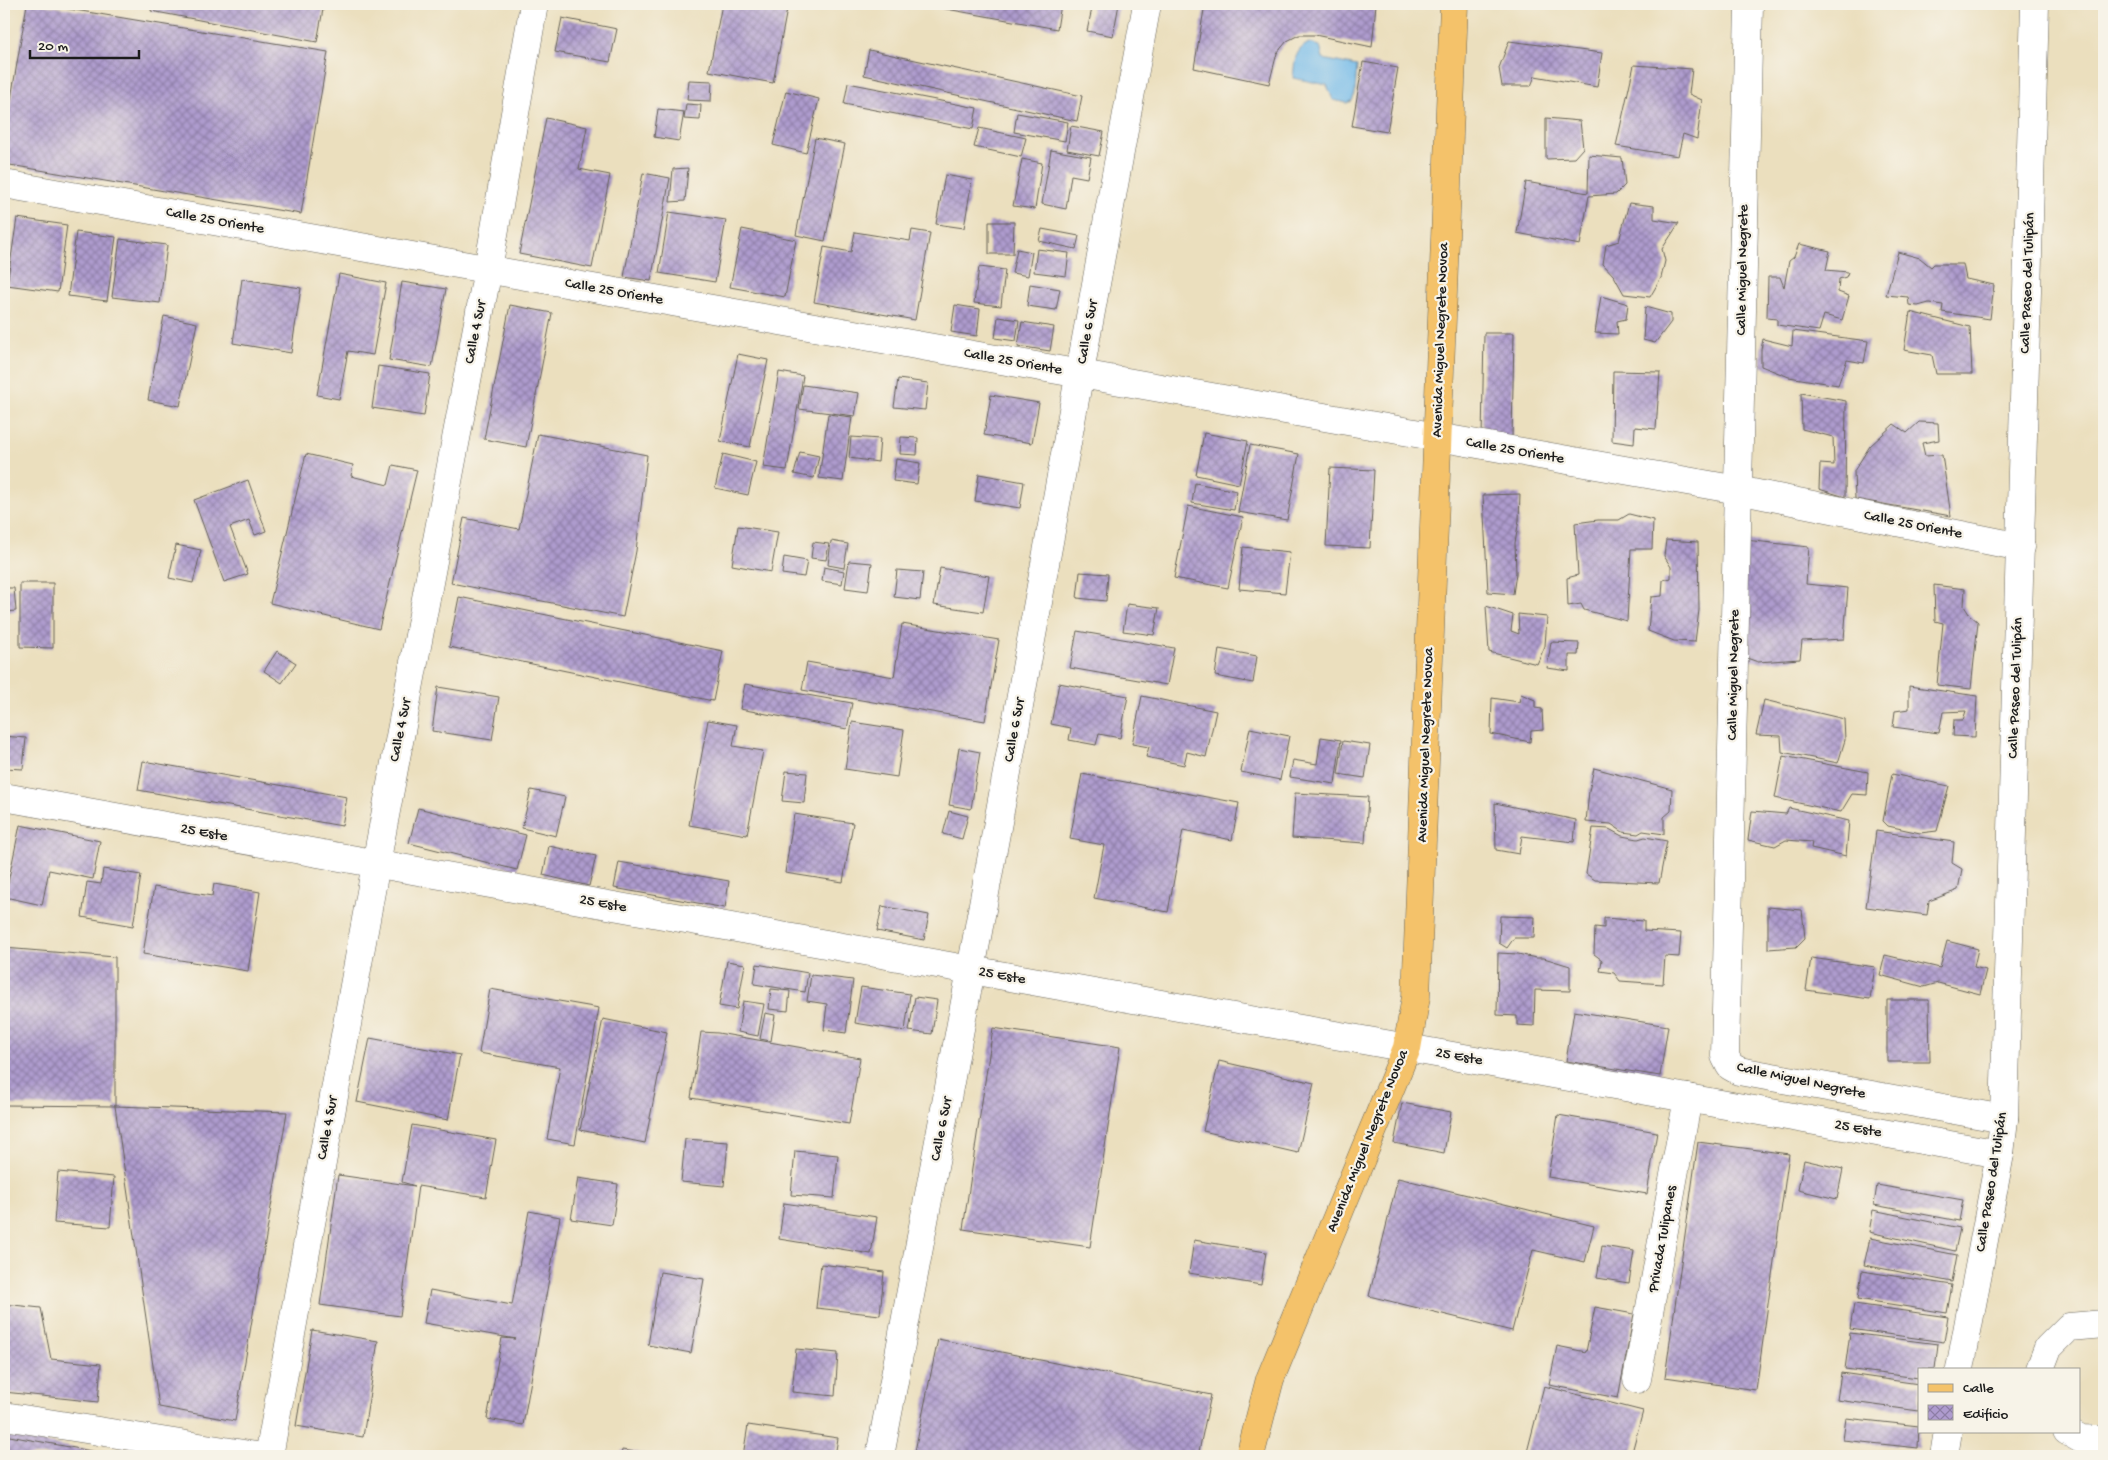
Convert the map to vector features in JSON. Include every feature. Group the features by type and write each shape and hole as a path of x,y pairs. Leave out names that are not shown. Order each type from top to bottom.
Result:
{"main road":[{"name":"Avenida Miguel Negrete Novoa","path":"1250,1456 1270,1379 1407,1048 1416,997 1454,4"}],"street":[{"name":"Calle 4 Sur","path":"269,1456 376,864 488,269 534,4"},
{"name":"Calle 6 Sur","path":"880,1456 971,970 1147,4"},
{"name":"Calle Miguel Negrete","path":"1749,4 1725,1056 1730,1066 1739,1071 2004,1119"},
{"name":"Calle Paseo del Tulipán","path":"1960,1368 2000,1154 2004,1119 2035,4"},
{"name":"Calle 25 Oriente","path":"4,184 1738,490 2020,547"},
{"name":"25 Este","path":"4,797 2000,1154"},
{"name":"Privada Tulipanes","path":"1637,1379 1688,1098"},
{"path":"2040,1368 2048,1348 2069,1327 2104,1324"},
{"path":"4,1416 256,1456"},
{"path":"1944,1456 1948,1432"},
{"path":"2069,1432 2081,1439 2104,1440"}],"water":[{"path":"1309,43 1320,46 1323,59 1357,66 1355,93 1352,101 1347,103 1333,100 1327,85 1293,78 1297,54"}],"building":[{"path":"27,4 39,4 328,52 301,214 4,164 4,140"},
{"path":"152,4 324,4 317,42 151,11"},
{"path":"722,4 788,4 773,83 709,71"},
{"path":"919,4 1061,4 1057,29"},
{"path":"1093,4 1119,4 1113,36 1087,31"},
{"path":"1205,4 1376,4 1372,47 1315,35 1299,35 1287,41 1277,53 1269,84 1194,68"},
{"path":"562,18 617,29 610,62 555,52"},
{"path":"1509,41 1602,53 1597,87 1535,76 1531,86 1502,86 1499,68"},
{"path":"869,50 1082,96 1077,121 864,75"},
{"path":"1363,62 1398,68 1387,132 1352,126"},
{"path":"1634,65 1692,69 1689,94 1702,100 1697,139 1683,134 1678,156 1616,146"},
{"path":"689,80 712,81 711,101 687,100"},
{"path":"848,83 977,108 973,129 844,104"},
{"path":"786,91 819,99 806,153 773,145"},
{"path":"686,104 701,105 700,120 684,119"},
{"path":"658,109 684,112 679,141 654,137"},
{"path":"1017,113 1068,122 1065,141 1014,132"},
{"path":"546,118 587,127 579,169 610,175 592,268 519,254"},
{"path":"1546,118 1580,121 1583,148 1574,158 1546,159"},
{"path":"1071,126 1104,132 1099,156 1067,150"},
{"path":"979,128 1026,138 1021,157 974,147"},
{"path":"815,138 845,144 825,241 796,235"},
{"path":"1051,150 1091,157 1087,178 1071,175 1066,209 1042,204"},
{"path":"1589,155 1622,158 1625,185 1616,194 1589,196 1580,245 1517,233 1526,182 1588,193"},
{"path":"1022,159 1042,163 1035,209 1013,206"},
{"path":"688,168 685,201 670,202 673,169"},
{"path":"643,173 670,178 651,281 624,277"},
{"path":"945,175 972,180 964,228 936,224"},
{"path":"1629,203 1654,206 1654,219 1679,223 1662,249 1665,261 1661,278 1650,297 1624,294 1614,276 1603,264 1606,245 1619,241"},
{"path":"669,212 726,220 715,282 659,273"},
{"path":"17,218 67,225 58,292 7,285"},
{"path":"989,222 1014,222 1013,254 989,254"},
{"path":"742,229 796,240 785,297 730,287"},
{"path":"1042,229 1079,236 1076,249 1039,241"},
{"path":"912,230 930,233 915,320 814,302 824,247 851,252 855,232 910,241"},
{"path":"76,232 116,237 107,301 68,296"},
{"path":"120,239 167,245 160,303 112,297"},
{"path":"1799,244 1830,251 1826,270 1848,272 1846,277 1839,279 1838,292 1849,296 1842,320 1824,315 1819,331 1777,325 1777,319 1767,318 1768,277 1780,277 1784,287 1789,261 1794,257"},
{"path":"1017,249 1032,252 1028,276 1012,273"},
{"path":"1037,249 1069,253 1066,276 1034,272"},
{"path":"1898,252 1920,258 1931,267 1934,264 1963,264 1966,279 1994,285 1990,319 1942,312 1943,305 1929,303 1918,306 1909,305 1908,297 1886,295"},
{"path":"979,267 1005,270 1001,306 974,303"},
{"path":"339,274 386,283 373,355 348,351 339,399 317,395"},
{"path":"242,279 301,288 291,353 233,343"},
{"path":"402,282 446,289 432,367 389,360"},
{"path":"1030,284 1060,289 1056,310 1027,306"},
{"path":"1601,296 1628,304 1626,319 1617,321 1618,334 1595,333"},
{"path":"510,305 552,313 526,447 484,439"},
{"path":"955,305 980,309 977,336 951,332"},
{"path":"1645,307 1671,314 1671,322 1655,343 1643,340"},
{"path":"1910,312 1970,327 1972,374 1936,374 1932,355 1904,350"},
{"path":"164,316 197,323 180,406 148,400"},
{"path":"998,317 1019,320 1016,341 995,338"},
{"path":"1022,322 1054,327 1050,351 1018,346"},
{"path":"1793,331 1868,341 1864,363 1847,360 1838,385 1789,377 1761,366 1763,339 1792,346"},
{"path":"1484,333 1514,333 1512,438 1482,438"},
{"path":"738,354 768,360 750,447 720,441"},
{"path":"378,366 430,374 424,416 372,408"},
{"path":"1613,371 1660,372 1656,429 1635,427 1634,444 1612,441"},
{"path":"779,372 803,376 787,470 763,467"},
{"path":"898,379 928,383 925,410 894,407"},
{"path":"803,385 859,393 855,416 799,409"},
{"path":"1801,393 1846,401 1845,497 1819,489 1820,464 1834,465 1833,437 1802,429"},
{"path":"991,395 1039,403 1032,443 984,435"},
{"path":"828,414 852,417 843,481 819,478"},
{"path":"1919,422 1938,423 1939,440 1922,443 1925,456 1942,455 1951,516 1855,499 1854,471 1870,446 1894,424 1907,433"},
{"path":"1204,433 1248,441 1239,484 1196,475"},
{"path":"538,434 647,455 636,551 623,617 451,583 464,518 519,529"},
{"path":"851,437 880,439 878,462 849,458"},
{"path":"901,437 918,438 917,455 900,454"},
{"path":"1250,445 1299,454 1287,520 1238,512"},
{"path":"800,452 819,456 814,478 794,474"},
{"path":"306,454 353,465 351,476 388,485 393,465 417,470 379,629 270,603"},
{"path":"723,454 756,462 748,495 715,488"},
{"path":"896,459 920,463 917,484 893,481"},
{"path":"1330,468 1374,470 1370,548 1326,546"},
{"path":"979,474 1024,482 1020,508 975,501"},
{"path":"248,480 266,531 255,535 249,520 230,527 248,574 224,582 194,500"},
{"path":"1195,483 1237,491 1234,510 1192,503"},
{"path":"1520,494 1519,520 1515,543 1516,573 1513,594 1488,592 1483,495"},
{"path":"1188,506 1243,517 1228,588 1174,578"},
{"path":"1629,514 1653,520 1652,549 1631,549 1627,621 1584,610 1581,604 1568,606 1567,578 1578,575 1575,523 1619,520"},
{"path":"738,526 778,532 771,572 732,565"},
{"path":"1666,540 1698,542 1699,610 1695,642 1674,641 1648,631 1651,597 1662,596 1663,580 1671,578 1671,567 1664,556"},
{"path":"1745,540 1809,547 1806,584 1848,588 1844,639 1802,641 1800,659 1758,662 1744,657"},
{"path":"831,541 848,544 844,568 828,565"},
{"path":"813,542 829,544 826,560 811,558"},
{"path":"176,545 201,550 193,583 169,578"},
{"path":"1243,547 1290,552 1285,593 1239,589"},
{"path":"784,557 807,561 804,577 782,574"},
{"path":"849,561 872,563 868,591 845,588"},
{"path":"824,567 844,571 842,584 822,581"},
{"path":"940,568 989,576 983,612 934,605"},
{"path":"897,570 923,572 920,600 894,597"},
{"path":"1080,572 1108,574 1106,601 1077,598"},
{"path":"20,583 53,583 53,648 20,647"},
{"path":"1934,585 1965,589 1964,606 1969,614 1978,622 1971,689 1937,685 1943,623 1935,621"},
{"path":"4,588 14,588 16,611 4,612"},
{"path":"459,597 723,651 713,701 449,647"},
{"path":"1127,604 1159,608 1154,635 1123,631"},
{"path":"1486,606 1513,615 1511,631 1519,634 1518,614 1547,617 1545,646 1537,664 1489,652"},
{"path":"902,624 999,640 985,721 802,690 807,662 894,677"},
{"path":"1077,631 1174,648 1167,685 1070,668"},
{"path":"1551,642 1579,643 1578,655 1569,655 1569,671 1547,668"},
{"path":"1219,649 1257,656 1253,683 1215,676"},
{"path":"277,651 296,663 282,683 264,671"},
{"path":"1059,683 1128,696 1120,738 1099,734 1096,745 1069,740 1071,728 1051,724"},
{"path":"745,684 852,703 847,729 740,709"},
{"path":"1909,686 1977,696 1975,737 1953,736 1954,720 1963,720 1966,711 1943,712 1939,733 1893,727 1895,711 1909,709"},
{"path":"438,687 499,697 492,740 432,731"},
{"path":"1521,694 1535,700 1535,708 1542,709 1543,730 1531,731 1530,742 1491,734 1492,698 1519,702"},
{"path":"1142,696 1216,711 1206,757 1187,752 1184,765 1146,757 1149,747 1132,744"},
{"path":"1764,700 1844,719 1845,740 1838,763 1782,752 1781,736 1756,735"},
{"path":"708,720 737,725 733,746 763,751 747,835 689,825"},
{"path":"852,722 904,730 897,777 845,769"},
{"path":"1250,728 1289,736 1280,780 1241,772"},
{"path":"4,736 26,738 23,769 4,768"},
{"path":"1321,737 1341,740 1335,784 1290,777 1293,760 1317,764"},
{"path":"1343,741 1370,745 1365,778 1338,774"},
{"path":"959,748 980,752 971,809 949,805"},
{"path":"1783,756 1868,772 1867,795 1852,794 1841,812 1775,798"},
{"path":"143,761 347,797 342,826 138,790"},
{"path":"1594,768 1672,789 1671,811 1664,817 1664,834 1643,831 1638,834 1623,832 1611,824 1586,822 1589,791"},
{"path":"786,771 807,773 804,803 782,801"},
{"path":"1082,774 1239,803 1232,840 1183,830 1168,912 1094,898 1104,845 1070,839"},
{"path":"1892,774 1949,786 1937,831 1920,833 1888,826 1883,821"},
{"path":"531,790 565,797 556,836 522,828"},
{"path":"1295,793 1368,797 1365,843 1292,838"},
{"path":"1495,803 1576,820 1574,842 1522,836 1519,854 1496,850"},
{"path":"418,808 526,835 517,870 409,843"},
{"path":"1789,808 1849,821 1846,856 1811,848 1812,842 1786,840 1775,846 1748,840 1752,811 1786,814"},
{"path":"949,811 968,816 962,839 943,834"},
{"path":"794,814 853,823 843,882 785,873"},
{"path":"20,825 100,841 93,879 49,870 42,905 5,897"},
{"path":"1593,828 1609,829 1622,836 1638,839 1645,837 1667,841 1659,883 1595,880 1586,874"},
{"path":"1876,831 1954,842 1952,863 1962,869 1958,890 1929,901 1927,915 1866,907"},
{"path":"549,846 596,856 589,886 543,875"},
{"path":"619,862 729,881 725,908 614,888"},
{"path":"103,869 141,875 133,926 82,917 87,882 101,884"},
{"path":"214,884 260,892 248,971 143,954 154,887 212,896"},
{"path":"882,906 929,915 924,940 877,931"},
{"path":"1768,907 1802,910 1805,938 1796,947 1768,949"},
{"path":"1500,916 1535,917 1534,938 1514,938 1507,948 1499,943"},
{"path":"1604,918 1644,921 1644,931 1681,933 1679,957 1665,956 1663,984 1620,981 1614,973 1600,971 1602,960 1594,954 1595,927 1604,928"},
{"path":"1947,941 1978,949 1974,967 1986,970 1980,994 1938,983 1924,987 1880,975 1885,955 1940,968"},
{"path":"4,948 115,957 115,1106 4,1105"},
{"path":"1498,953 1544,958 1570,966 1570,991 1535,990 1534,1026 1517,1025 1517,1016 1497,1015"},
{"path":"1811,958 1875,967 1870,999 1806,990"},
{"path":"727,961 745,964 737,1009 719,1006"},
{"path":"757,964 808,973 805,992 754,984"},
{"path":"811,975 853,980 846,1033 824,1030 827,1004 807,1001"},
{"path":"861,987 910,994 905,1031 855,1023"},
{"path":"490,989 599,1008 575,1144 547,1139 560,1067 479,1053"},
{"path":"771,989 790,991 788,1011 769,1009"},
{"path":"915,997 937,1000 932,1034 909,1031"},
{"path":"1887,1000 1929,1000 1930,1062 1887,1062"},
{"path":"743,1001 764,1004 758,1036 738,1032"},
{"path":"1574,1011 1668,1026 1660,1076 1566,1061"},
{"path":"765,1013 775,1015 771,1041 760,1039"},
{"path":"603,1019 667,1032 645,1143 580,1130"},
{"path":"993,1028 1120,1047 1090,1247 963,1229"},
{"path":"701,1032 718,1033 860,1058 849,1124 691,1098"},
{"path":"370,1038 460,1055 448,1120 357,1102"},
{"path":"1219,1061 1314,1083 1298,1153 1203,1131"},
{"path":"1402,1103 1451,1112 1444,1153 1394,1143"},
{"path":"115,1106 287,1112 235,1421 159,1407"},
{"path":"1558,1115 1657,1132 1647,1194 1548,1177"},
{"path":"412,1125 496,1140 486,1197 418,1186 400,1316 320,1305 338,1175 415,1186 402,1182"},
{"path":"685,1139 728,1142 724,1186 681,1182"},
{"path":"1698,1142 1789,1154 1756,1390 1665,1377"},
{"path":"795,1151 838,1155 834,1198 791,1195"},
{"path":"1804,1160 1843,1169 1837,1199 1798,1190"},
{"path":"58,1172 114,1177 110,1227 54,1223"},
{"path":"578,1178 618,1184 612,1225 571,1219"},
{"path":"1398,1178 1594,1226 1585,1262 1533,1250 1512,1331 1369,1296"},
{"path":"1877,1185 1963,1200 1959,1221 1874,1205"},
{"path":"784,1203 877,1217 871,1254 779,1239"},
{"path":"1873,1210 1960,1228 1955,1251 1869,1232"},
{"path":"529,1211 560,1217 523,1425 487,1419 502,1338 516,1339 424,1323 430,1290 512,1305"},
{"path":"1870,1238 1957,1255 1952,1282 1864,1265"},
{"path":"1194,1240 1266,1252 1261,1285 1189,1273"},
{"path":"1602,1246 1634,1251 1629,1283 1597,1278"},
{"path":"821,1264 884,1272 880,1315 816,1308"},
{"path":"1862,1271 1952,1285 1947,1313 1858,1299"},
{"path":"660,1272 704,1279 691,1353 648,1345"},
{"path":"4,1304 41,1308 51,1359 101,1364 98,1402 4,1392"},
{"path":"1854,1304 1948,1317 1944,1342 1850,1329"},
{"path":"1595,1307 1634,1314 1618,1398 1549,1385 1557,1346 1586,1352"},
{"path":"312,1330 378,1341 363,1437 296,1426"},
{"path":"1850,1333 1938,1344 1935,1368 1918,1368 1918,1378 1845,1369"},
{"path":"938,1339 1211,1395 1198,1456 914,1456"},
{"path":"796,1349 838,1353 835,1396 792,1392"},
{"path":"1841,1373 1918,1384 1918,1411 1837,1400"},
{"path":"1544,1386 1643,1411 1631,1456 1526,1456"},
{"path":"1846,1418 1918,1426 1918,1448 1843,1440"},
{"path":"748,1425 838,1438 835,1456 743,1456"},
{"path":"4,1435 113,1455 113,1456 4,1456"},
{"path":"622,1450 653,1455 653,1456 621,1456"}]}
